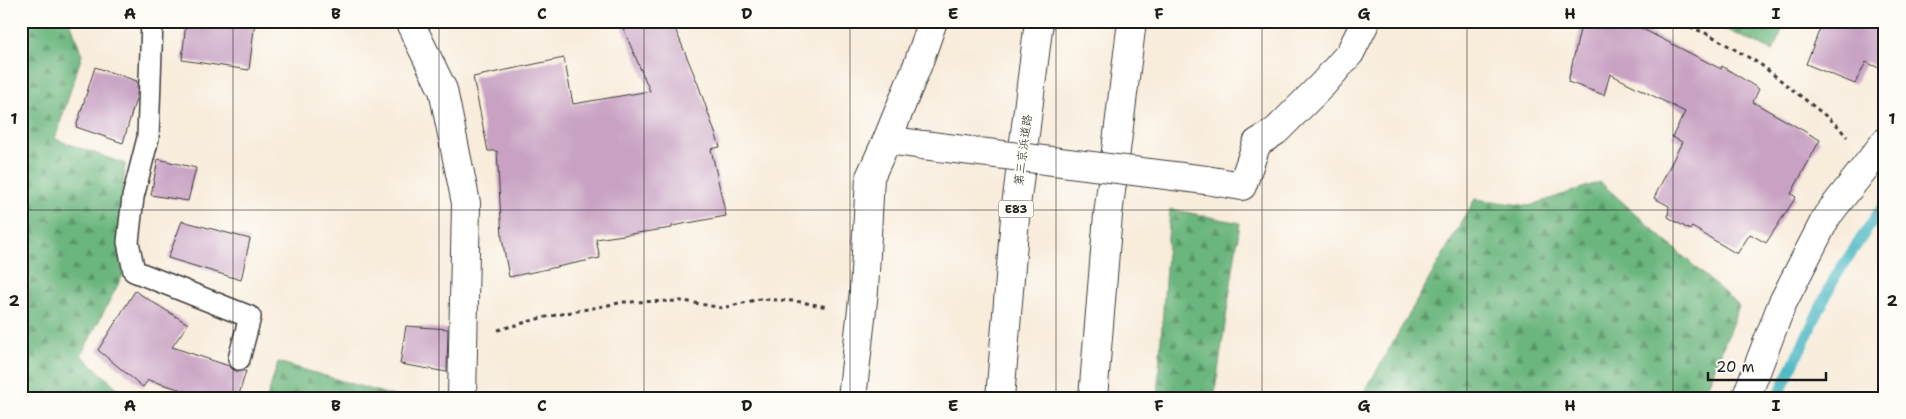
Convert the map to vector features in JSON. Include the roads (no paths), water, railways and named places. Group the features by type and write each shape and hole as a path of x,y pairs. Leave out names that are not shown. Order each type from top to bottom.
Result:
{"main road":[{"path":"409,21 443,90 466,203 462,398"},
{"path":"852,398 861,314 870,177 918,64 932,21"},
{"name":"第三京浜道路","path":"1000,398 1016,206 1040,21"},
{"path":"1093,398 1108,215 1132,21"},
{"path":"887,140 1242,186 1257,143 1276,131 1323,84 1350,53 1366,21"},
{"path":"1746,398 1782,304 1827,216 1877,151"}],"lane":[{"path":"152,21 148,138 133,197 128,242 134,271 250,317 239,359"}],"waterway":[{"path":"1777,398 1835,277 1885,203"}]}
